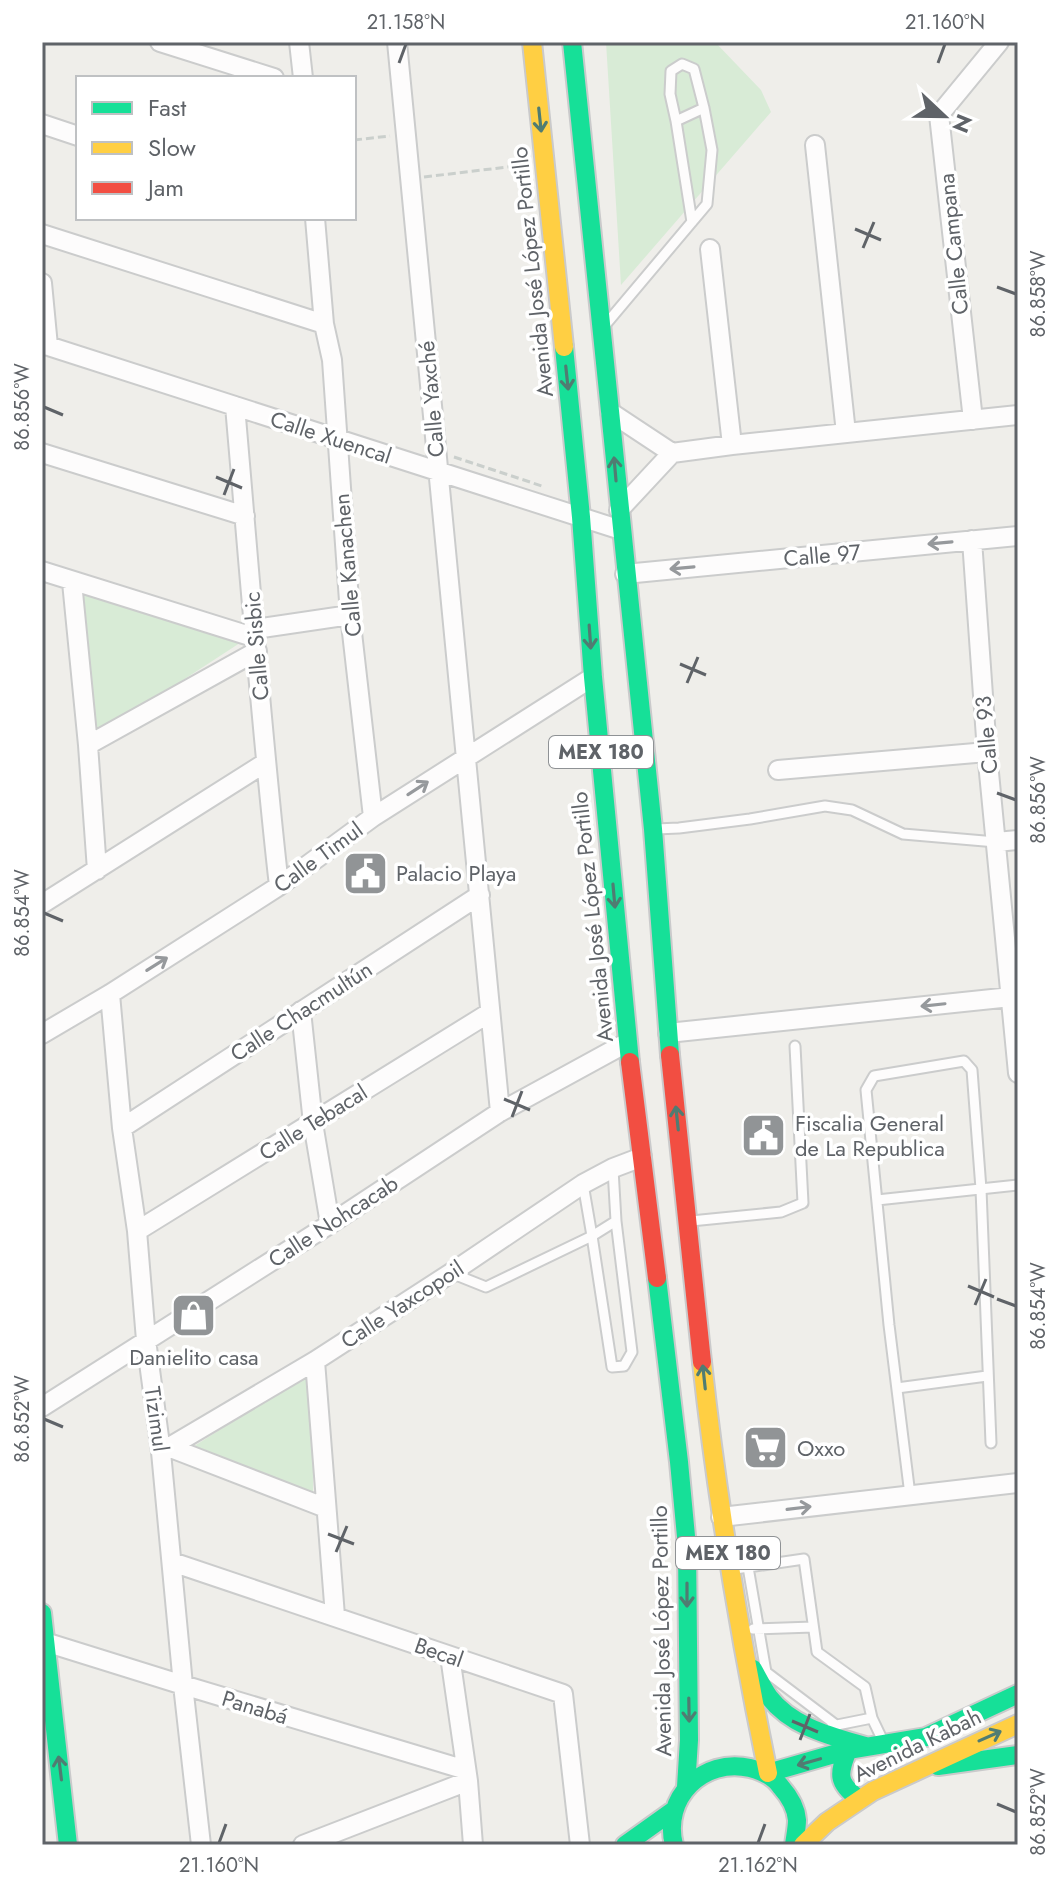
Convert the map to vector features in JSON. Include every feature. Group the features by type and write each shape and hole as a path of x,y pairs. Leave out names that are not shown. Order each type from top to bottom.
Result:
{"main road":[{"name":"Avenida José López Portillo","path":"532,42 581,517 628,1042 687,1547 689,1740 686,1787"},
{"name":"MEX 180","path":"572,42 653,829 668,1033 712,1455 721,1517 740,1568 749,1629 743,1650 768,1773"},
{"path":"42,1613 68,1845"},
{"path":"743,1650 762,1674 769,1697 799,1723 814,1730 876,1746"},
{"name":"Avenida Kabah","path":"768,1773 848,1750 926,1737 1018,1694"},
{"name":"Avenida Kabah","path":"803,1845 852,1804 920,1768 1018,1724"},
{"path":"822,1845 852,1804 840,1780 848,1750"},
{"path":"920,1768 1018,1755"},
{"path":"674,1845 674,1810 686,1787 701,1774 718,1766 737,1764 768,1773 785,1790 795,1811 797,1835 794,1845"},
{"path":"625,1845 674,1810"}],"street":[{"path":"160,42 268,76"},
{"path":"299,42 303,76"},
{"name":"Calle Yaxché","path":"397,42 500,1112"},
{"name":"Calle Campana","path":"973,420 939,115 999,42"},
{"path":"42,124 76,135"},
{"path":"815,145 846,433"},
{"name":"Calle Kanachen","path":"315,220 324,324 332,360 350,615 373,817"},
{"path":"42,234 324,324"},
{"path":"710,249 732,445"},
{"path":"42,283 45,345"},
{"name":"Calle Xuencal","path":"45,345 621,530"},
{"name":"Calle Sisbic","path":"235,406 265,763 279,886"},
{"path":"610,412 672,453"},
{"path":"619,510 672,453 1018,415"},
{"path":"42,453 245,516"},
{"name":"Calle 97","path":"625,574 1018,536"},
{"name":"Calle 93","path":"972,540 987,752 1018,1073"},
{"path":"42,571 256,639"},
{"path":"72,582 97,870"},
{"path":"88,745 256,639 350,615"},
{"name":"Calle Timul","path":"42,1034 279,886 373,817 593,677"},
{"path":"778,770 987,752"},
{"path":"42,904 265,763"},
{"path":"996,842 1018,840"},
{"name":"Calle Chacmultún","path":"122,1128 480,895"},
{"name":"Tizimul","path":"110,994 146,1340 166,1450 172,1562 201,1845"},
{"path":"668,1033 1011,997"},
{"path":"301,1011 313,1123 330,1224"},
{"name":"Calle Tebacal","path":"137,1231 489,1013"},
{"name":"Calle Nohcacab","path":"42,1407 500,1112 628,1042"},
{"name":"Calle Yaxcopoil","path":"166,1450 315,1361 583,1184 642,1157"},
{"path":"315,1361 335,1616"},
{"path":"166,1450 326,1508"},
{"path":"721,1517 1018,1483"},
{"name":"Becal","path":"172,1562 563,1694 580,1845"},
{"name":"Panabá","path":"45,1642 467,1775"},
{"path":"450,1656 467,1775 473,1845"},
{"path":"303,1845 467,1775"}],"lane":[{"path":"601,330 692,222 707,204 712,150 694,69 682,64 671,71 670,94 692,222"},
{"path":"676,121 704,108"},
{"path":"653,829 750,819 825,806 852,810 903,834 996,842"},
{"path":"687,1222 781,1212 803,1203 795,1046"},
{"path":"910,1495 889,1325 866,1090 874,1076 964,1061 972,1070 981,1189 991,1443"},
{"path":"583,1184 612,1367 624,1366 632,1352 616,1221 613,1168"},
{"path":"877,1200 1018,1185"},
{"path":"451,1273 486,1287 592,1236 616,1221"},
{"path":"897,1388 987,1376"},
{"path":"740,1568 804,1559 817,1652 865,1687 876,1746"},
{"path":"813,1627 749,1629 762,1674 836,1725"},
{"path":"814,1730 872,1718"}],"path":[{"path":"356,140 406,135"},
{"path":"421,178 526,165"},
{"path":"450,455 554,490"}],"green space":[{"path":"606,42 715,42 761,90 771,112 621,285"},
{"path":"80,591 246,639 91,740"},
{"path":"314,1370 313,1498 188,1450"}],"traffic: fast":[{"path":"572,42 653,829 670,1055"},
{"path":"564,347 630,1062"},
{"path":"657,1278 687,1547 689,1740 686,1787"},
{"path":"42,1613 68,1845"},
{"path":"753,1669 769,1697 789,1716 813,1729 865,1746"},
{"path":"768,1773 848,1750 926,1737 1018,1694"},
{"path":"848,1750 841,1772 843,1783 859,1799"},
{"path":"938,1766 1018,1755"},
{"path":"674,1845 672,1828 680,1797 702,1775 733,1766 763,1773 784,1790 796,1815 794,1845"},
{"path":"625,1845 674,1810"}],"traffic: slow":[{"path":"532,42 564,347"},
{"path":"702,1362 730,1568 768,1773"},
{"path":"803,1845 827,1822 873,1791 1018,1724"}],"traffic: jam":[{"path":"670,1055 702,1362"},
{"path":"630,1062 657,1278"}],"place":[{"name":"Palacio Playa","path":"365,873"},
{"name":"Fiscalia General de La Republica","path":"764,1136"},
{"name":"Danielito casa","path":"194,1316"},
{"name":"Oxxo","path":"766,1448"}]}
